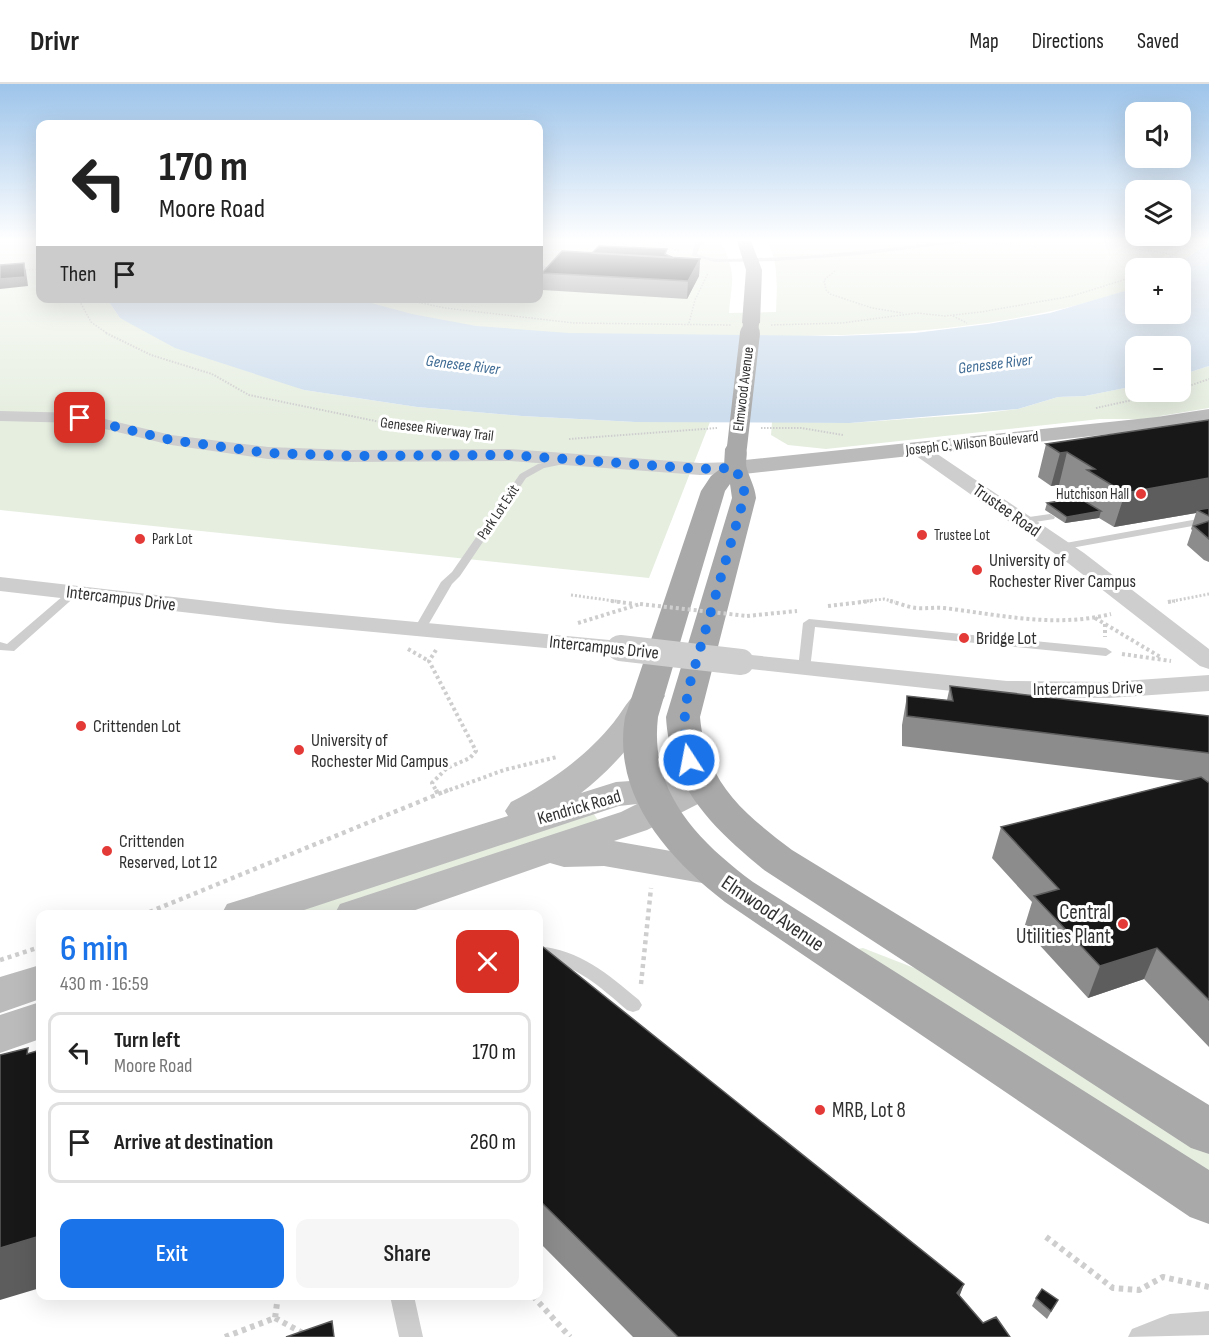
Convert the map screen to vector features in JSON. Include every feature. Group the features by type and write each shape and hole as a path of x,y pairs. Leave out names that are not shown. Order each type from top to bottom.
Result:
{"main road":[{"name":"Elmwood Avenue","path":"754,299 736,458 744,487 744,498 683,717 687,753 703,788 738,827 778,860 1209,1132"},
{"name":"Elmwood Avenue","path":"736,458 713,491 640,726 639,751 642,770 654,800 670,826 708,870 1209,1199"}],"street":[{"name":"Joseph C. Wilson Boulevard","path":"736,458 918,448 1156,423 1209,415"},
{"path":"0,416 80,418 171,440 268,453 350,456 510,455 700,469 736,458"},
{"name":"Trustee Road","path":"918,448 1060,547 1209,661"},
{"name":"Intercampus Drive","path":"0,584 277,616 620,648 1007,689 1109,690 1209,683"},
{"path":"447,847 530,808 591,768 620,738 649,696"},
{"name":"Kendrick Road","path":"257,910 616,794 654,800 703,788"},
{"name":"Kendrick Road","path":"369,910 634,821 654,800"},
{"path":"536,854 604,853 708,870"},
{"path":"0,995 36,983"},
{"path":"0,1034 36,1021"}],"lane":[{"name":"Park Lot Exit","path":"420,629 447,582 456,574 526,472 550,464 586,459"},
{"path":"1022,521 1050,517"},
{"path":"1060,547 1209,520"},
{"path":"0,646 10,648 74,592"},
{"path":"804,669 808,623 1106,652"},
{"path":"543,952 555,953 591,969 633,1005"},
{"path":"403,1300 411,1337"},
{"path":"1140,1337 1170,1326 1209,1323"}],"path":[{"path":"689,323 694,299"},
{"path":"844,299 883,310 910,314"},
{"name":"Genesee Riverway Trail","path":"81,303 91,322 112,337 151,355 202,370 257,398 390,424 472,434"},
{"path":"878,319 883,310"},
{"path":"952,316 967,323"},
{"path":"1191,385 1209,379"},
{"path":"563,440 720,428"},
{"path":"753,428 801,428 849,436"},
{"path":"826,436 830,432"},
{"path":"1158,604 1209,594"},
{"path":"571,595 624,604 747,616 804,610"},
{"path":"819,608 884,600 915,608 943,608 1022,620 1095,618 1120,611"},
{"path":"734,624 737,613"},
{"path":"1095,618 1166,660"},
{"path":"438,646 429,661 476,752 470,758 447,768 432,783 438,794"},
{"path":"1106,652 1180,663"},
{"path":"154,910 438,794 504,770 561,756"},
{"path":"645,987 640,983 652,883"},
{"path":"0,960 36,948"},
{"path":"1046,1237 1113,1288 1139,1290 1162,1277 1209,1287"},
{"path":"275,1318 277,1300"},
{"path":"537,1300 570,1337"},
{"path":"225,1337 275,1318 310,1337"}],"shaded area":[{"path":"0,299 36,299 36,303 110,303 120,318 304,390 417,407 522,416 635,422 710,422 649,578 0,510"},
{"path":"543,299 730,299 729,313 776,312 776,299 1096,299 1026,316 971,325 916,331 805,336 565,334 480,327 438,320 369,303 543,303"},
{"path":"1209,366 1209,408 1160,416 1158,419 1100,419 826,449 788,445 771,435 772,422 850,423 976,414 1018,409 1058,397 1085,396 1125,388 1125,402 1191,402 1191,372"},
{"path":"592,811 599,822 343,910 282,910"},
{"path":"863,948 917,969 1209,1154 1209,1177 858,949"}],"water":[{"name":"Genesee River","path":"1096,299 1125,299 1125,324 1191,324 1191,299 1209,299 1209,366 1191,372 1191,336 1125,336 1125,388 1085,396 1058,397 1018,409 850,423 635,422 522,416 417,407 304,390 175,348 120,318 110,303 371,303 412,314 476,326 568,333 837,336 915,333 988,324 1050,313"}],"building":[{"path":"1209,420 1209,478 1125,493 1087,470 1095,469 1067,452 1060,453 1046,444"},
{"path":"1079,498 1101,511 1067,517 1047,503"},
{"path":"1209,508 1209,516 1197,510"},
{"path":"1209,521 1209,539 1194,526"},
{"path":"950,686 1209,716 1209,753 907,716 907,696 953,701"},
{"name":"Central Utilities Plant","path":"1201,777 1209,783 1209,1000 1157,948 1100,966 1034,896 1059,889 1001,827"},
{"path":"543,947 964,1284 957,1293 983,1323 996,1317 1010,1337 678,1337 543,1204"},
{"path":"28,1048 27,1054 36,1051 36,1237 0,1248 0,1055"},
{"path":"1042,1289 1058,1300 1051,1311 1036,1298"},
{"path":"332,1321 334,1337 286,1337"}],"place":[{"name":"Hutchison Hall","path":"1141,494"},
{"name":"Trustee Lot","path":"922,535"},
{"name":"Park Lot","path":"140,539"},
{"name":"University of Rochester River Campus","path":"977,570"},
{"name":"Bridge Lot","path":"964,638"},
{"name":"Crittenden Lot","path":"81,726"},
{"name":"University of Rochester Mid Campus","path":"299,750"},
{"name":"Crittenden Reserved, Lot 12","path":"107,851"},
{"name":"Central Utilities Plant","path":"1123,924"},
{"name":"MRB, Lot 8","path":"820,1110"}],"route":[{"path":"80,418 171,440 268,453 323,456 510,455 700,469 735,468 744,487 744,498 688,690 683,732 689,760"}]}
